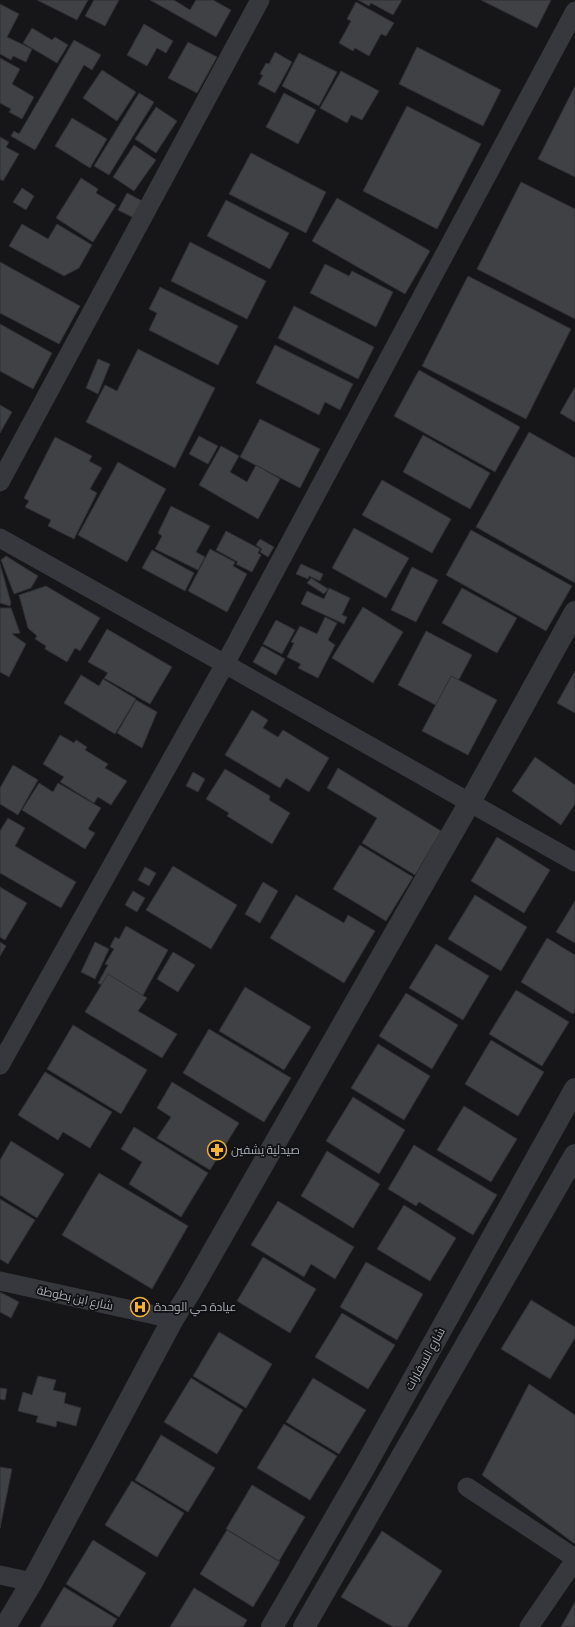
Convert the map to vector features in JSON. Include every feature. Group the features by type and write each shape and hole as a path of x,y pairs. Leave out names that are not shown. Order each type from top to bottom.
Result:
{"street":[{"path":"0,482 260,0"},
{"path":"0,1065 225,664 575,11"},
{"path":"0,538 575,862"},
{"path":"5,1627 32,1582 173,1319 190,1292 470,802 575,612"},
{"name":"شارع السفارات","path":"272,1627 368,1461 575,1089"},
{"path":"304,1627 575,1155"},
{"name":"شارع ابن بطوطة","path":"0,1281 173,1319"},
{"path":"467,1487 575,1559 529,1627"},
{"path":"0,1575 32,1582"}],"building":[{"path":"37,0 88,0 77,20"},
{"path":"94,0 119,0 105,26 85,16"},
{"path":"150,0 174,0 190,10 196,0 213,0 231,10 216,37"},
{"path":"358,0 402,0 393,15 371,3 369,6"},
{"path":"481,0 551,0 537,28"},
{"path":"356,2 394,23 386,36 381,34 369,56 355,48 353,51 339,43 351,21 347,19"},
{"path":"0,4 19,14 7,37 32,49 26,62 13,56 11,60 0,54"},
{"path":"144,24 173,41 166,53 157,48 147,66 127,55"},
{"path":"32,28 52,40 55,37 68,45 57,63 23,43"},
{"path":"74,40 101,55 92,70 84,65 35,150 11,136 14,131 19,134"},
{"path":"188,42 217,57 197,93 168,78"},
{"path":"417,47 501,90 483,126 399,84"},
{"path":"275,52 292,62 275,93 258,84 263,75 260,74 266,63 269,64"},
{"path":"299,53 337,72 319,106 282,86"},
{"path":"0,58 20,69 12,84 34,97 22,119 9,112 11,109 0,103"},
{"path":"102,70 136,92 117,121 83,98"},
{"path":"341,71 379,91 362,120 351,115 347,123 320,108"},
{"path":"575,86 575,177 538,159"},
{"path":"139,93 154,102 109,175 94,166"},
{"path":"284,93 316,110 298,144 266,127"},
{"path":"407,106 481,144 437,229 363,191"},
{"path":"156,107 177,121 156,153 135,139"},
{"path":"72,118 107,139 90,168 55,146"},
{"path":"0,137 9,142 6,147 19,154 3,181 0,179"},
{"path":"134,145 156,160 134,191 113,177"},
{"path":"251,153 326,192 306,233 229,194"},
{"path":"81,178 98,189 96,193 116,205 93,242 56,218"},
{"path":"521,182 575,209 575,319 477,269"},
{"path":"22,188 34,196 26,210 13,202"},
{"path":"127,193 146,203 138,220 118,210"},
{"path":"337,198 430,251 405,294 312,241"},
{"path":"226,200 289,233 270,269 207,236"},
{"path":"22,224 48,239 57,224 92,245 79,268 64,276 9,246"},
{"path":"190,242 266,281 247,319 171,281"},
{"path":"0,262 80,306 59,344 0,313"},
{"path":"325,264 349,276 352,271 393,292 376,327 310,293"},
{"path":"468,276 571,329 526,419 422,366"},
{"path":"160,287 238,326 218,365 149,330 157,313 149,309"},
{"path":"294,306 374,347 358,379 278,338"},
{"path":"0,324 52,353 33,389 0,371"},
{"path":"275,345 353,384 340,410 325,402 319,415 256,383"},
{"path":"138,349 215,388 175,468 86,422 105,385 117,391"},
{"path":"98,359 110,364 98,394 86,388"},
{"path":"419,370 520,427 495,472 394,416"},
{"path":"575,387 575,422 560,413"},
{"path":"0,405 12,412 0,433"},
{"path":"260,419 320,449 300,488 240,457"},
{"path":"529,432 575,458 575,583 476,527"},
{"path":"423,435 490,473 470,509 403,472"},
{"path":"199,436 218,446 208,464 189,454"},
{"path":"55,437 92,456 89,461 102,468 90,489 97,493 74,539 48,526 51,520 25,507 29,501 24,498"},
{"path":"221,446 239,456 230,472 247,482 256,465 280,479 258,519 199,485"},
{"path":"118,462 166,489 127,562 78,535"},
{"path":"382,480 451,519 432,553 362,515"},
{"path":"171,506 210,526 196,552 205,557 198,570 155,549 162,536 158,533"},
{"path":"354,528 409,558 386,598 332,568"},
{"path":"471,530 572,586 546,631 446,575"},
{"path":"226,531 260,549 258,553 261,555 252,572 236,564 238,562 216,550"},
{"path":"260,539 274,547 268,557 260,552 262,549 256,545"},
{"path":"210,549 235,562 233,566 247,574 227,612 188,591"},
{"path":"152,550 194,573 185,591 142,568"},
{"path":"6,556 38,576 31,588 14,594 1,560"},
{"path":"0,564 11,603 10,606 0,603"},
{"path":"301,564 323,574 320,581 309,576 308,579 296,574"},
{"path":"412,567 438,580 416,622 391,610"},
{"path":"311,578 328,589 324,594 307,583"},
{"path":"46,586 100,618 80,651 75,648 67,662 45,649 46,646 35,639 37,636 28,628 19,595"},
{"path":"329,588 350,598 342,615 347,617 344,624 301,604 307,591 324,599"},
{"path":"462,588 517,618 497,653 442,623"},
{"path":"363,607 403,632 373,683 332,658"},
{"path":"0,608 11,608 20,633 12,634 26,644 9,677 0,672"},
{"path":"325,617 337,623 328,640 335,645 318,678 298,668 301,664 287,657 294,643 291,642 300,626 317,634"},
{"path":"276,620 295,630 282,654 263,644"},
{"path":"107,629 172,667 150,704 104,678 108,673 88,662"},
{"path":"426,631 472,655 443,709 398,685"},
{"path":"262,646 285,659 276,675 253,662"},
{"path":"575,671 575,713 557,703"},
{"path":"81,675 99,686 103,679 136,699 115,734 64,703"},
{"path":"451,676 497,700 468,755 422,731"},
{"path":"136,700 157,712 142,748 117,733"},
{"path":"252,710 268,720 263,728 278,737 283,730 329,758 309,792 286,778 280,788 225,755"},
{"path":"60,735 74,743 76,740 87,747 85,750 108,764 105,768 127,781 111,805 98,797 94,803 60,782 64,777 43,764"},
{"path":"535,757 575,785 575,804 561,825 512,791"},
{"path":"13,765 38,780 18,815 0,804 0,788"},
{"path":"338,768 441,831 415,875 362,843 377,818 327,788"},
{"path":"225,769 270,796 269,800 290,813 272,844 227,816 229,813 206,799"},
{"path":"193,772 205,779 198,792 186,786"},
{"path":"39,783 53,792 58,783 101,808 88,829 95,833 85,849 22,810"},
{"path":"8,818 25,828 15,846 76,882 61,908 0,873 0,831"},
{"path":"497,837 550,870 524,913 471,881"},
{"path":"360,845 413,877 386,921 333,889"},
{"path":"173,866 237,905 211,949 146,910"},
{"path":"145,867 156,873 149,886 138,880"},
{"path":"263,882 278,891 260,923 245,914"},
{"path":"0,887 27,903 5,940 0,937"},
{"path":"133,891 145,898 137,912 125,905"},
{"path":"296,895 344,923 348,915 375,931 344,983 270,938"},
{"path":"475,895 527,927 501,971 448,939"},
{"path":"575,901 575,943 556,932"},
{"path":"126,926 168,950 137,1006 98,983 108,965 105,964 114,949 110,947 115,937 119,939"},
{"path":"547,938 575,955 575,1011 573,1014 521,982"},
{"path":"0,942 6,946 0,956"},
{"path":"95,942 109,949 95,979 81,972"},
{"path":"436,944 489,976 463,1020 409,988"},
{"path":"173,952 195,965 178,992 157,979"},
{"path":"108,974 147,998 138,1011 177,1034 162,1058 85,1012"},
{"path":"245,987 311,1027 284,1070 219,1031"},
{"path":"516,990 569,1022 542,1066 489,1034"},
{"path":"406,993 458,1025 432,1069 379,1036"},
{"path":"73,1025 147,1070 121,1114 47,1069"},
{"path":"209,1029 291,1078 264,1122 183,1073"},
{"path":"491,1040 544,1072 518,1116 465,1084"},
{"path":"378,1044 430,1076 404,1120 351,1088"},
{"path":"45,1072 112,1112 90,1148 63,1132 58,1140 18,1115"},
{"path":"172,1082 239,1123 210,1170 157,1138 171,1117 157,1108"},
{"path":"353,1097 405,1130 379,1174 326,1141"},
{"path":"464,1106 517,1139 491,1182 437,1150"},
{"path":"134,1127 208,1173 181,1217 129,1184 142,1162 121,1149"},
{"path":"11,1141 64,1174 37,1218 0,1195 0,1160"},
{"path":"414,1145 497,1195 473,1235 419,1202 416,1206 388,1189"},
{"path":"327,1151 380,1184 353,1228 301,1196"},
{"path":"99,1173 188,1226 152,1289 62,1235"},
{"path":"0,1199 35,1220 8,1264 0,1259"},
{"path":"278,1201 354,1247 335,1279 311,1264 304,1277 251,1245"},
{"path":"404,1205 456,1238 430,1281 377,1249"},
{"path":"263,1257 316,1289 290,1333 237,1301"},
{"path":"366,1262 423,1294 397,1340 340,1307"},
{"path":"0,1292 19,1302 11,1318 0,1312"},
{"path":"531,1300 575,1327 575,1338 550,1379 501,1349"},
{"path":"342,1313 395,1345 368,1389 315,1357"},
{"path":"219,1332 272,1364 246,1408 193,1376"},
{"path":"38,1376 56,1380 53,1390 66,1393 64,1403 81,1408 76,1426 57,1421 56,1427 36,1422 38,1416 18,1411 23,1392 32,1395"},
{"path":"191,1378 243,1410 217,1454 164,1422"},
{"path":"313,1378 366,1410 339,1454 286,1422"},
{"path":"529,1384 575,1415 575,1544 482,1475"},
{"path":"0,1388 7,1389 5,1400 0,1399"},
{"path":"284,1424 337,1456 310,1500 257,1468"},
{"path":"161,1435 215,1468 188,1512 135,1480"},
{"path":"0,1467 12,1469 0,1528"},
{"path":"132,1481 184,1513 157,1557 105,1525"},
{"path":"252,1485 305,1517 279,1561 226,1529"},
{"path":"227,1530 280,1562 253,1607 200,1574"},
{"path":"382,1531 442,1571 407,1627 393,1627 341,1597"},
{"path":"93,1540 146,1573 119,1617 66,1584"},
{"path":"64,1587 117,1619 112,1627 40,1627"},
{"path":"194,1588 247,1620 243,1627 170,1627"},
{"path":"575,1602 575,1627 561,1627"}],"place":[{"name":"صيدلية يشفين","path":"217,1150"},
{"name":"عيادة حي الوحدة","path":"140,1307"}]}
